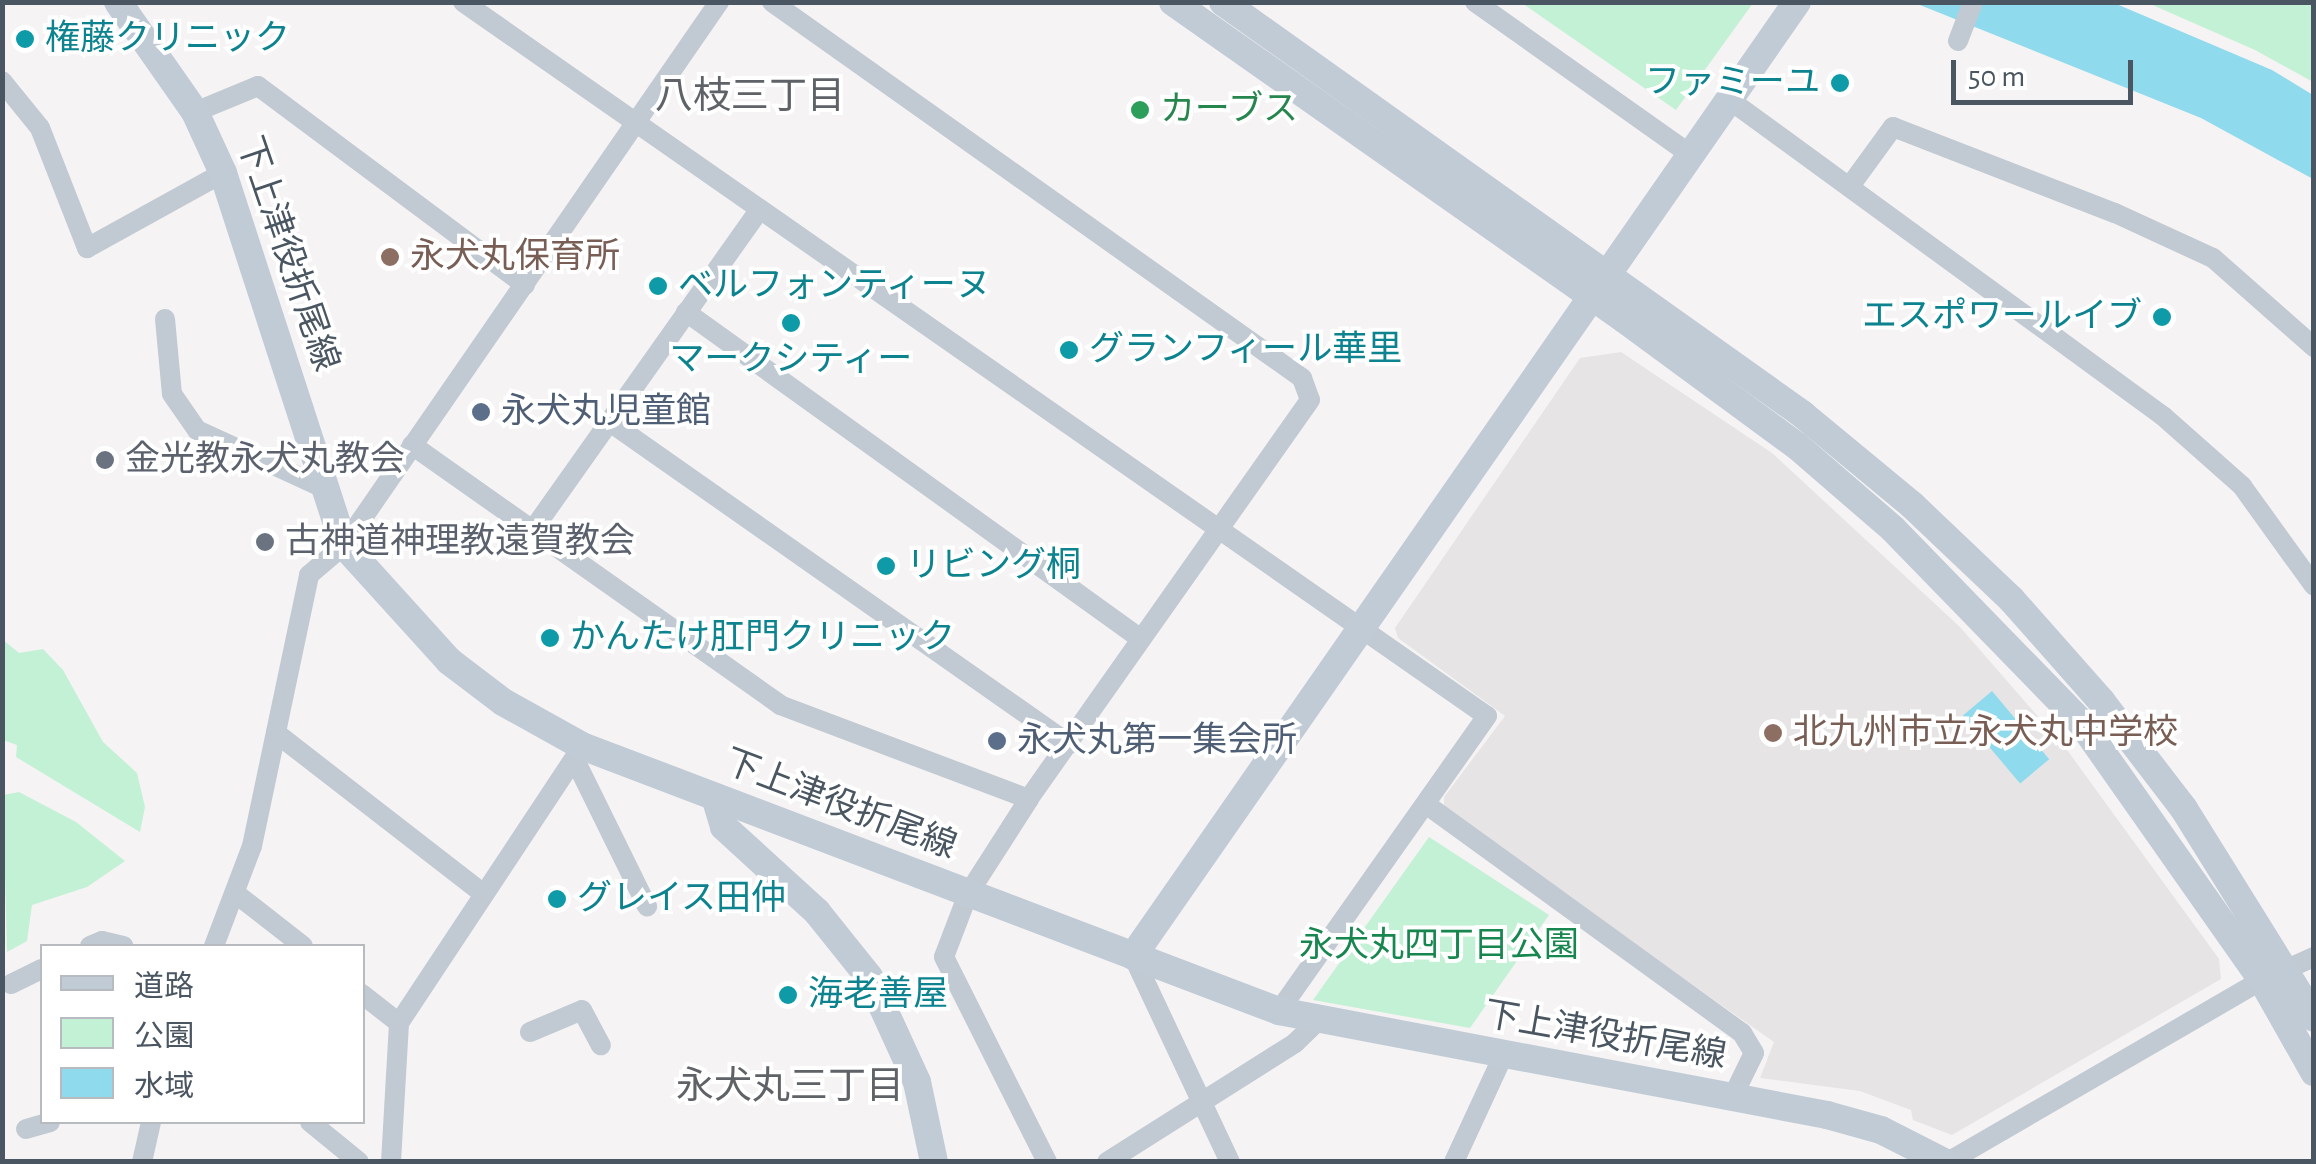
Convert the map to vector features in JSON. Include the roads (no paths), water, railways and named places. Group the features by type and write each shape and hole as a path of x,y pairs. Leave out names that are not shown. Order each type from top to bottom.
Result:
{"street":[{"name":"下上津役折尾線","path":"118,2 196,112 223,174 344,545 449,662 579,754 715,797 1279,1012 1502,1058 1733,1096 1880,1130 1946,1162"},
{"path":"463,2 758,212 1487,716 1279,1012"},
{"path":"215,944 235,892 276,733 309,574 344,545 720,2"},
{"path":"772,2 1302,378 1310,400 1029,799 968,894 944,956 1047,1162"},
{"path":"1173,2 1796,446 1988,620 2080,720 2274,975 2314,1018"},
{"path":"1223,2 1802,414 1912,505 2011,599 2184,808 2274,975 2314,1072"},
{"path":"1476,2 1688,152"},
{"path":"1230,1162 1133,956 1357,626 1796,2"},
{"path":"1958,41 1973,2"},
{"path":"2,81 40,128 87,248 223,174"},
{"path":"196,112 258,86 525,285"},
{"path":"1727,98 2164,416 2242,486 2314,586"},
{"path":"1850,186 1893,128 2116,213 2212,258 2314,347"},
{"path":"532,531 758,212"},
{"path":"686,312 1140,638"},
{"path":"165,320 172,394 197,430 326,490"},
{"path":"610,422 1069,744"},
{"path":"412,445 780,704 1029,799"},
{"path":"276,733 482,892"},
{"path":"391,1162 399,1023 482,892 579,754"},
{"path":"579,754 647,906"},
{"path":"715,797 724,827 817,912 868,977 917,1082 934,1162"},
{"path":"1427,805 1742,1033 1754,1053 1733,1096"},
{"path":"235,892 300,944"},
{"path":"1946,1162 2274,975 2314,957"},
{"path":"11,984 40,971"},
{"path":"365,996 399,1023"},
{"path":"530,1032 582,1010 601,1045"},
{"path":"1107,1162 1317,1022"},
{"path":"1454,1162 1502,1058"},
{"path":"26,1129 43,1124"},
{"path":"143,1160 151,1124"},
{"path":"312,1124 359,1162"}],"water":[{"path":"1915,3 2114,3 2272,70 2313,95 2313,179 2201,118"},
{"path":"1992,691 2049,759 2020,784 1963,715"}],"place":[{"name":"権藤クリニック","path":"25,39"},
{"name":"ファミーユ","path":"1840,83"},
{"name":"カーブス","path":"1140,110"},
{"name":"永犬丸保育所","path":"390,257"},
{"name":"ベルフォンティーヌ","path":"658,286"},
{"name":"エスポワールイブ","path":"2162,317"},
{"name":"マークシティー","path":"791,323"},
{"name":"グランフィール華里","path":"1069,350"},
{"name":"永犬丸児童館","path":"481,412"},
{"name":"金光教永犬丸教会","path":"105,460"},
{"name":"古神道神理教遠賀教会","path":"265,542"},
{"name":"リビング桐","path":"886,566"},
{"name":"かんたけ肛門クリニック","path":"550,638"},
{"name":"北九州市立永犬丸中学校","path":"1773,733"},
{"name":"永犬丸第一集会所","path":"997,741"},
{"name":"グレイス田仲","path":"557,899"},
{"name":"海老善屋","path":"788,995"}],"district":[{"name":"八枝三丁目","path":"750,98"},
{"name":"永犬丸三丁目","path":"790,1088"}],"park label":[{"name":"永犬丸四丁目公園","path":"1439,946"}]}
